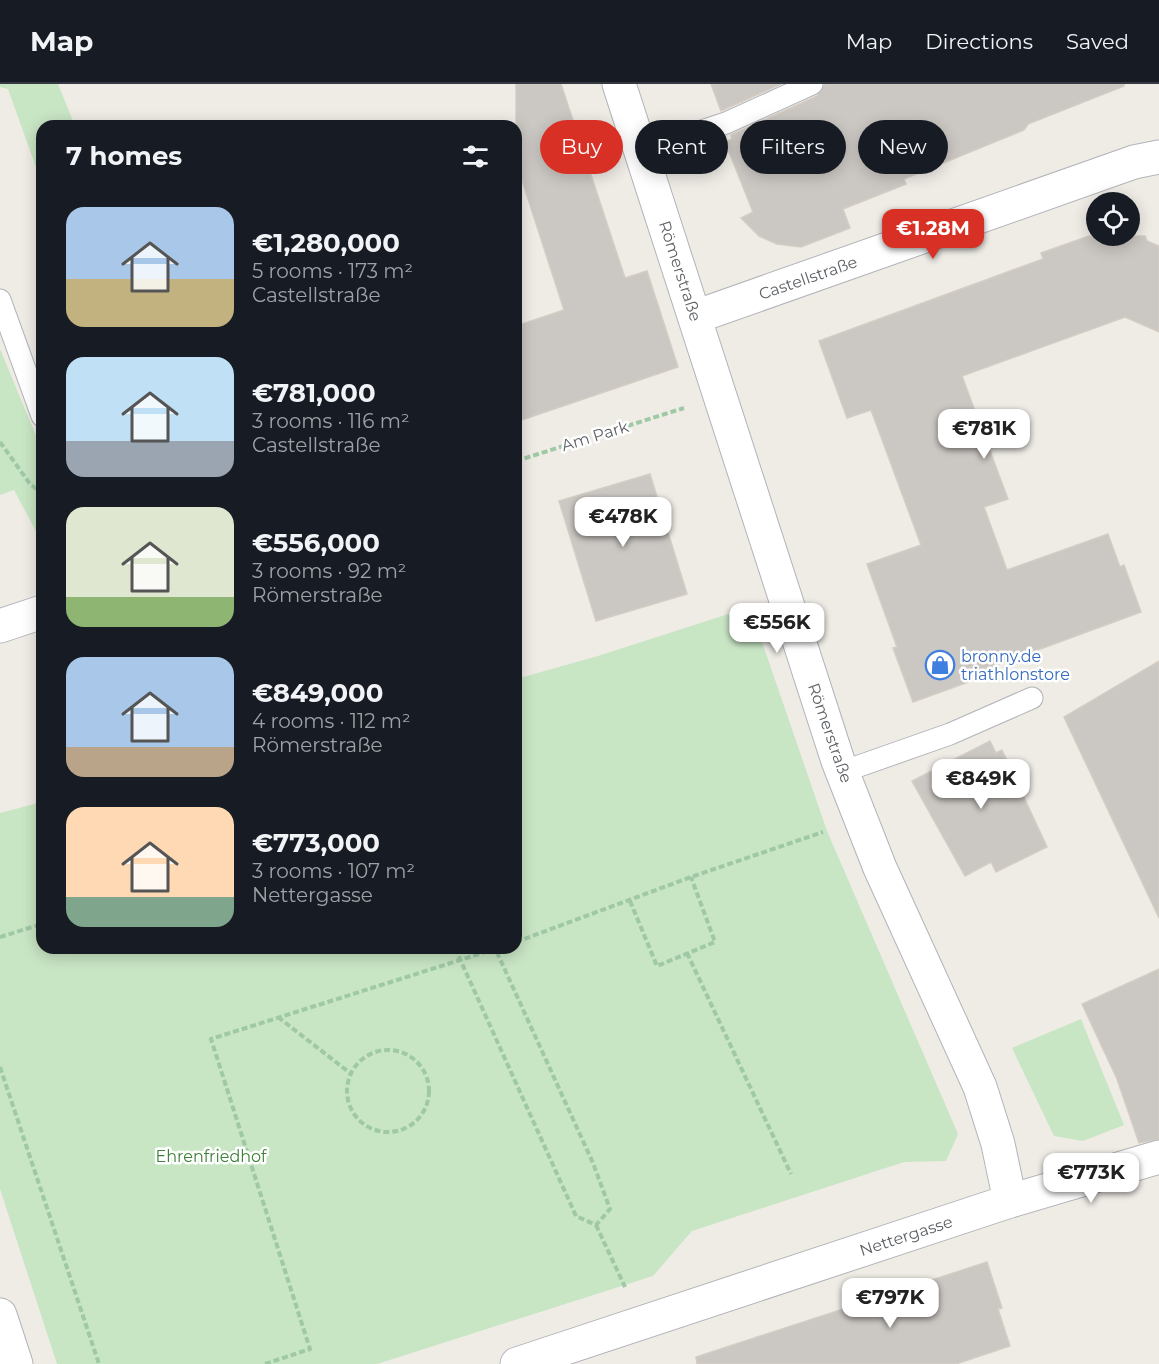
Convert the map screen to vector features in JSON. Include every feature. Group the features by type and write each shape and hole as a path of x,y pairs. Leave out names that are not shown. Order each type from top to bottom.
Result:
{"street":[{"name":"Römerstraße","path":"619,84 635,133"},
{"name":"Castellstraße","path":"695,317 1134,162 1159,157"},
{"name":"Römerstraße","path":"648,174 842,772 859,818 980,1087 998,1144 1010,1201"},
{"path":"0,626 36,614"},
{"name":"Nettergasse","path":"518,1364 1010,1201 1159,1158"},
{"path":"0,1315 16,1364"}],"lane":[{"path":"728,122 812,84"},
{"path":"0,300 36,399"},
{"path":"842,772 950,735 1032,698"}],"path":[{"name":"Am Park","path":"522,458 674,411"},
{"path":"0,442 30,484 36,488"},
{"path":"522,940 859,818"},
{"path":"630,901 657,966 715,942 692,877"},
{"path":"0,937 36,926"},
{"path":"687,953 791,1174"},
{"path":"458,954 576,1216 596,1225 623,1284 638,1324"},
{"path":"265,1364 310,1348 211,1039 478,954"},
{"path":"499,954 593,1163 610,1209 596,1225"},
{"path":"278,1017 350,1073"},
{"path":"390,1051 410,1056 427,1078 429,1091 427,1105 421,1117 399,1131 372,1130 352,1113 346,1086 350,1073 358,1062 370,1054 390,1051"},
{"path":"0,1067 99,1364"}],"green space":[{"path":"0,84 58,84 73,120 36,120 36,167 8,89 0,87"},
{"path":"0,349 36,436 36,531 14,490 0,495"},
{"name":"Ehrenfriedhof","path":"750,607 827,831 958,1134 946,1161 904,1162 692,1231 653,1276 377,1364 57,1364 0,1189 0,813 36,804 36,954 522,954 522,677 598,656"},
{"path":"1081,1019 1124,1125 1083,1141 1054,1136 1012,1048"}],"building":[{"path":"516,84 561,84 573,120 540,120 540,174 591,174 625,278 647,271 678,367 522,420 522,324 564,310 522,180 522,120 516,120"},
{"path":"711,84 781,84 721,111"},
{"path":"825,84 1124,84 1124,86 1028,124 1024,130 948,161 948,120 858,120 858,174 916,174 904,179 906,184 843,209 850,228 801,247 777,244 759,236 741,218 753,212 728,150 728,141 732,139 731,135 740,131 740,174 846,174 846,120 764,120 817,96"},
{"path":"1140,236 1145,236 1147,241 1159,246 1159,332 1125,317 962,376 1008,499 984,507 1007,570 1108,534 1120,567 1124,565 1141,612 972,674 974,680 913,702 893,648 897,647 867,564 921,545 871,410 847,418 819,341 1043,259 1041,253 1086,237 1086,246 1140,246"},
{"path":"650,474 687,594 596,621 559,501"},
{"path":"1159,661 1159,918 1064,717"},
{"path":"990,741 996,753 1002,750 1047,847 996,872 991,862 965,876 912,781"},
{"path":"1159,969 1159,1139 1139,1143 1117,1079 1082,1004"},
{"path":"987,1262 1002,1308 998,1309 1010,1346 956,1364 697,1364 696,1357"}],"place":[{"name":"bronny.de triathlonstore","path":"940,665"}]}
